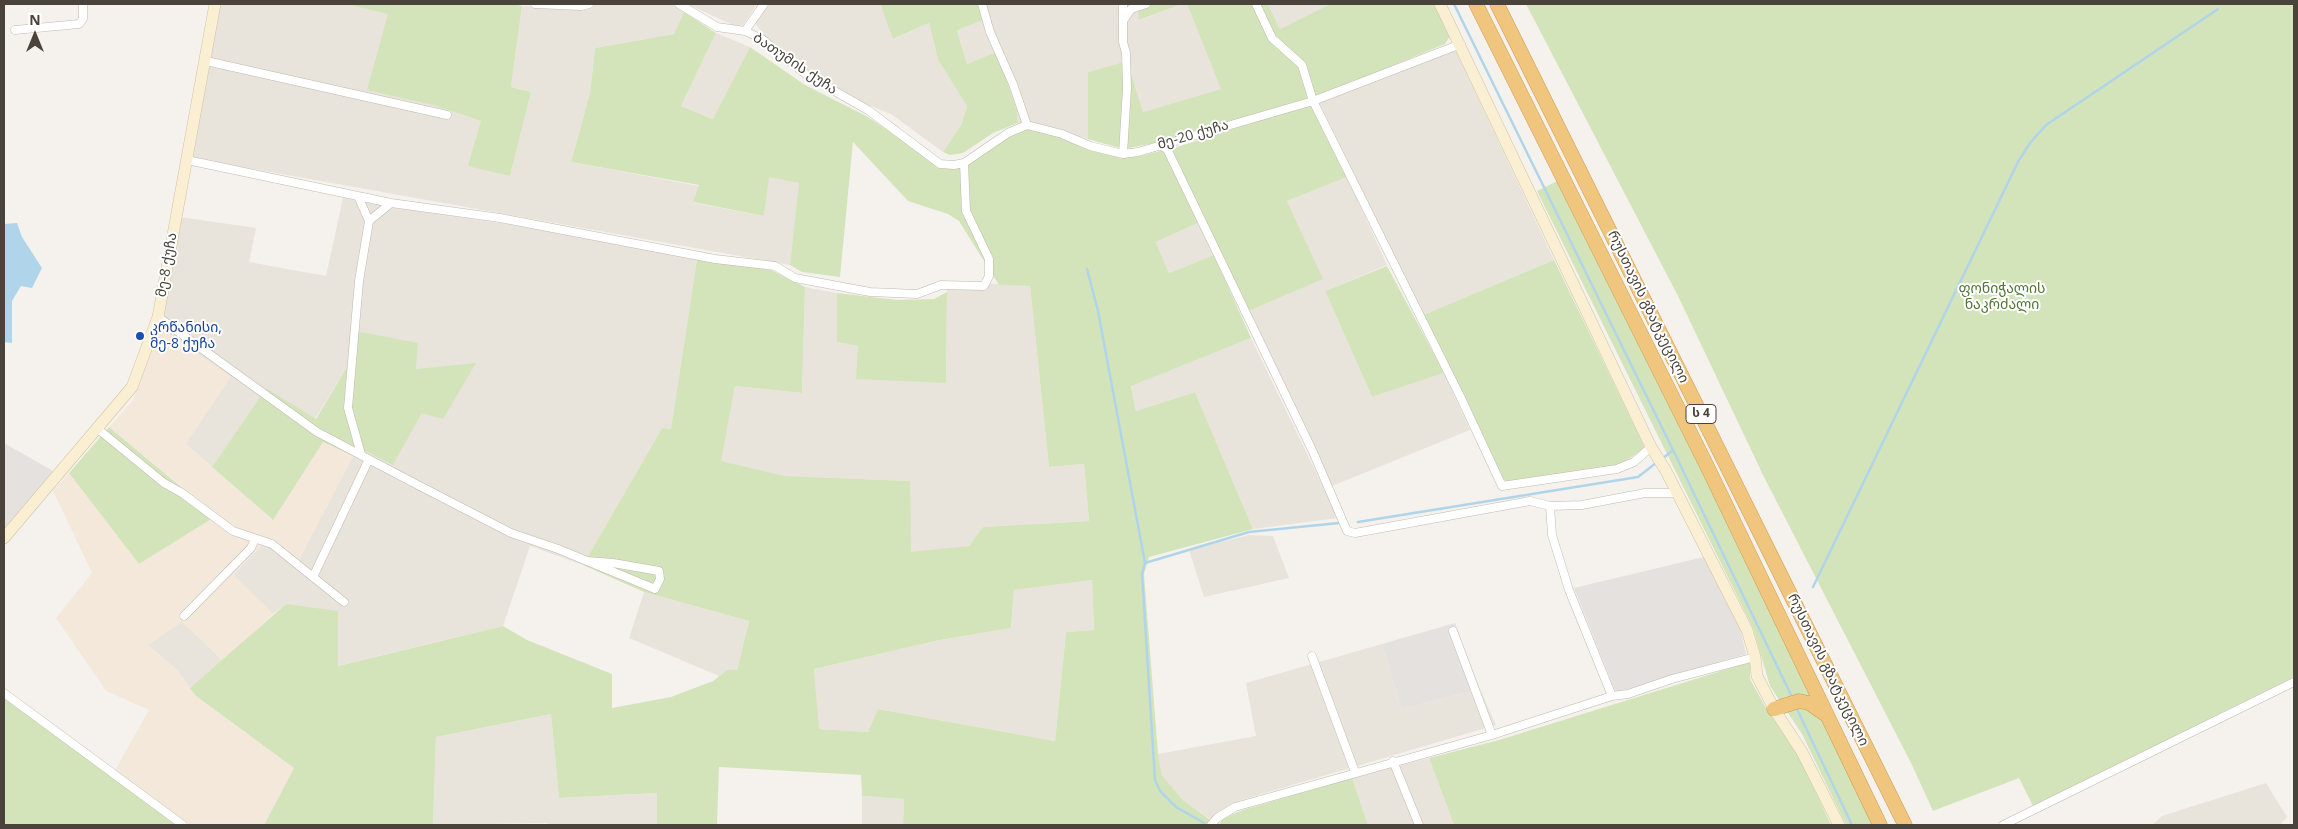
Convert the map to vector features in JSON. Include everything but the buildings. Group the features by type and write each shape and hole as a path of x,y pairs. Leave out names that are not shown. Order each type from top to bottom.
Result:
{"highway":[{"name":"რუსთავის გზატკეცილი","path":"1476,4 1707,466 1880,825"},
{"name":"რუსთავის გზატკეცილი","path":"1497,4 1905,825"},
{"path":"1799,701 1803,692 1805,672"},
{"path":"1779,708 1799,701 1814,706 1826,715"}],"street":[{"path":"15,30 79,24 83,19 83,4"},
{"name":"მე-8 ქუჩა","path":"4,538 132,388 158,316 215,4"},
{"path":"535,4 581,6 589,4"},
{"name":"ბათუმის ქუჩა","path":"679,4 717,27 745,31 762,39 808,76 868,110 940,164 954,166 964,163"},
{"path":"745,31 764,4"},
{"path":"187,160 392,203 500,218 715,259 775,266 795,278 870,292 917,294 941,285 984,286 988,276 989,259 966,211 964,163 1008,133 1027,126 1013,84 990,32 982,4"},
{"path":"1123,4 1127,67 1123,154"},
{"path":"1123,21 1131,9 1146,4"},
{"path":"1256,4 1272,38 1302,65 1313,101 1460,396 1502,486 1616,469 1634,462 1653,451"},
{"path":"1440,4 1461,44 1653,451 1666,472 1747,630 1755,657 1757,676 1779,708 1838,825"},
{"name":"მე-20 ქუჩა","path":"1027,126 1062,134 1090,146 1123,154 1313,101 1461,44"},
{"path":"206,61 447,115"},
{"path":"1160,145 1167,149 1176,167 1313,452 1347,531 1355,533 1530,501 1550,506 1582,505 1645,493 1677,493"},
{"path":"358,196 369,221 359,281 348,408 360,454"},
{"path":"369,221 392,203"},
{"path":"158,316 317,432 511,533 655,589 660,580 659,571 613,562 587,561"},
{"path":"98,428 164,482 233,531 272,544 344,602"},
{"path":"313,577 369,459"},
{"path":"1550,506 1552,535 1569,590 1612,696"},
{"path":"184,616 251,548 255,538"},
{"path":"1453,631 1492,735"},
{"path":"1312,656 1355,772"},
{"path":"1212,825 1217,818 1236,807 1492,735 1612,696 1628,694 1672,679 1755,657"},
{"path":"2004,825 2294,682"},
{"path":"4,693 183,825"},
{"path":"1393,762 1419,825"}],"shaded area":[{"path":"220,4 346,4 388,13 433,105 481,121 510,176 531,92 511,87 522,6 582,8 598,4 672,4 684,12 674,34 595,48 590,93 571,162 699,186 694,203 764,216 768,176 800,183 790,265 192,158"},
{"path":"687,4 757,4 743,25 735,26"},
{"path":"768,4 880,4 894,39 929,23 938,60 967,106 962,123 943,152 891,114 863,103 790,59 763,35 755,23"},
{"path":"987,4 1138,4 1140,20 1182,4 1187,4 1222,89 1143,112 1127,61 1089,72 1088,139 1031,123 1018,123 1017,111 997,53 967,64 957,29 991,17"},
{"path":"1268,4 1330,4 1280,29"},
{"path":"716,33 750,47 714,119 681,106"},
{"path":"1455,49 1554,260 1423,315 1319,102"},
{"path":"1347,177 1387,265 1325,291 1372,397 1444,373 1470,430 1332,486 1249,311 1322,279 1287,201"},
{"path":"343,198 513,225 697,259 671,429 662,428 583,565 530,546 503,626 337,666 286,604 273,614 233,575 269,538 298,561 353,456 365,451 393,464 422,413 416,369 347,367 315,419 266,388 212,467 186,444 160,327 180,217 256,228 249,262 326,276"},
{"path":"1200,222 1214,255 1169,273 1156,242"},
{"path":"947,281 1030,286 1049,467 1084,464 1089,521 983,527 969,546 910,553 910,481 785,476 720,461 735,386 802,393 805,287 837,293 837,342 858,345 946,383"},
{"path":"160,327 231,377 186,444 272,520 323,442 353,456 298,562 269,538 233,574 273,614 223,661 182,622 148,645 178,671 196,696 294,768 264,825 190,825 114,772 149,710 106,691 56,618 92,573 53,491 69,473 139,564 216,515 109,427 133,400"},
{"path":"1251,338 1338,518 1253,529 1195,392 1136,411 1131,385"},
{"path":"4,443 53,471 4,532"},
{"path":"1249,535 1273,536 1289,578 1204,597 1189,550"},
{"path":"1704,557 1739,623 1746,654 1616,693 1574,588"},
{"path":"1092,580 1094,630 1066,632 1055,741 878,709 869,732 818,729 814,669 940,640 1011,628 1014,590"},
{"path":"644,592 749,621 737,670 727,670 719,676 629,638"},
{"path":"182,621 223,661 190,688 178,671 148,645"},
{"path":"1455,623 1480,689 1401,709 1382,644"},
{"path":"1382,644 1401,709 1480,689 1496,725 1238,801 1210,819 1182,799 1162,775 1158,754 1256,736 1246,683"},
{"path":"551,714 559,798 658,793 657,825 548,825 547,823 433,825 436,737"},
{"path":"1429,758 1454,825 1368,825 1352,778"},
{"path":"2266,783 2287,817 2280,825 2152,825 2162,816"},
{"path":"862,796 904,799 903,825 862,825"}],"green space":[{"path":"346,4 512,4 522,6 511,87 531,92 510,176 468,166 481,121 433,105 367,90 388,14"},
{"path":"880,4 987,4 991,17 957,30 967,64 997,52 1017,111 1018,123 993,133 963,153 950,155 943,152 962,123 967,106 938,60 929,23 893,39"},
{"path":"1138,4 1182,4 1139,20"},
{"path":"1187,4 1268,4 1280,29 1330,4 1437,4 1452,33 1445,44 1307,101 1176,139 1123,149 1088,139 1088,72 1127,61 1143,112 1221,89"},
{"name":"ფონიჭალის ნაკრძალი","path":"1526,4 2294,4 2294,677 2033,806 2019,778 1933,811 1911,763 1764,477 1678,296"},
{"path":"684,12 716,33 681,106 713,119 750,47 805,85 868,117 924,155 935,165 955,168 1004,138 1027,129 1120,156 1137,157 1164,150 1200,222 1156,242 1169,273 1214,255 1251,338 1131,386 1136,411 1195,392 1253,529 1149,557 1144,574 1158,754 1162,775 1182,799 1217,825 903,825 904,799 862,796 861,775 719,767 717,825 657,825 657,793 559,798 551,714 436,737 433,825 264,825 294,768 196,696 190,688 286,604 338,611 338,666 503,626 527,640 612,674 612,708 671,697 713,681 727,670 737,670 749,621 644,592 583,565 662,428 671,429 697,259 771,270 805,287 802,393 735,386 721,461 785,476 910,481 911,552 969,546 983,527 1089,521 1084,464 1049,467 1030,286 999,285 959,221 948,214 908,201 853,142 840,277 802,272 790,265 799,183 769,177 764,216 693,202 699,185 571,162 590,93 595,48 674,34","holes":["1092,580 1094,630 1066,632 1055,741 878,709 868,732 819,729 814,669 940,640 1011,628 1014,590"]},
{"path":"1310,104 1347,177 1287,201 1323,279 1249,311 1171,149"},
{"path":"1557,181 1697,455 1874,825 1846,825 1802,734 1770,686 1753,628 1537,191"},
{"path":"1554,260 1645,448 1621,464 1513,484 1500,478 1423,315"},
{"path":"1387,266 1444,373 1372,397 1325,291"},
{"path":"947,292 946,383 856,379 858,346 837,342 837,293 897,300 934,299"},
{"path":"350,330 418,343 416,369 476,363 443,419 422,413 393,465 365,451 353,456 323,442 273,520 212,467 266,388 316,419 347,367"},
{"path":"109,427 216,516 139,564 69,473"},
{"path":"1750,662 1750,679 1767,710 1798,754 1831,825 1454,825 1429,758 1499,740"},
{"path":"4,698 177,825 4,825"},
{"path":"1352,778 1368,825 1219,825 1223,818 1243,810"}],"water":[{"path":"17,223 22,237 42,268 32,288 21,286 12,301 12,343 4,342 4,224"}],"waterway":[{"path":"1454,4 1793,699"},
{"path":"1813,587 2018,162 2030,143 2046,125 2218,9"},
{"path":"1087,269 1098,311 1145,563 1249,532 1339,523"},
{"path":"1662,459 1673,450"},
{"path":"1358,522 1638,477 1656,463"},
{"path":"1145,563 1142,574 1155,780 1160,791 1176,807 1204,823"},
{"path":"1796,707 1852,825"}],"place":[{"name":"კრწანისი, მე-8 ქუჩა","path":"140,336"}]}
